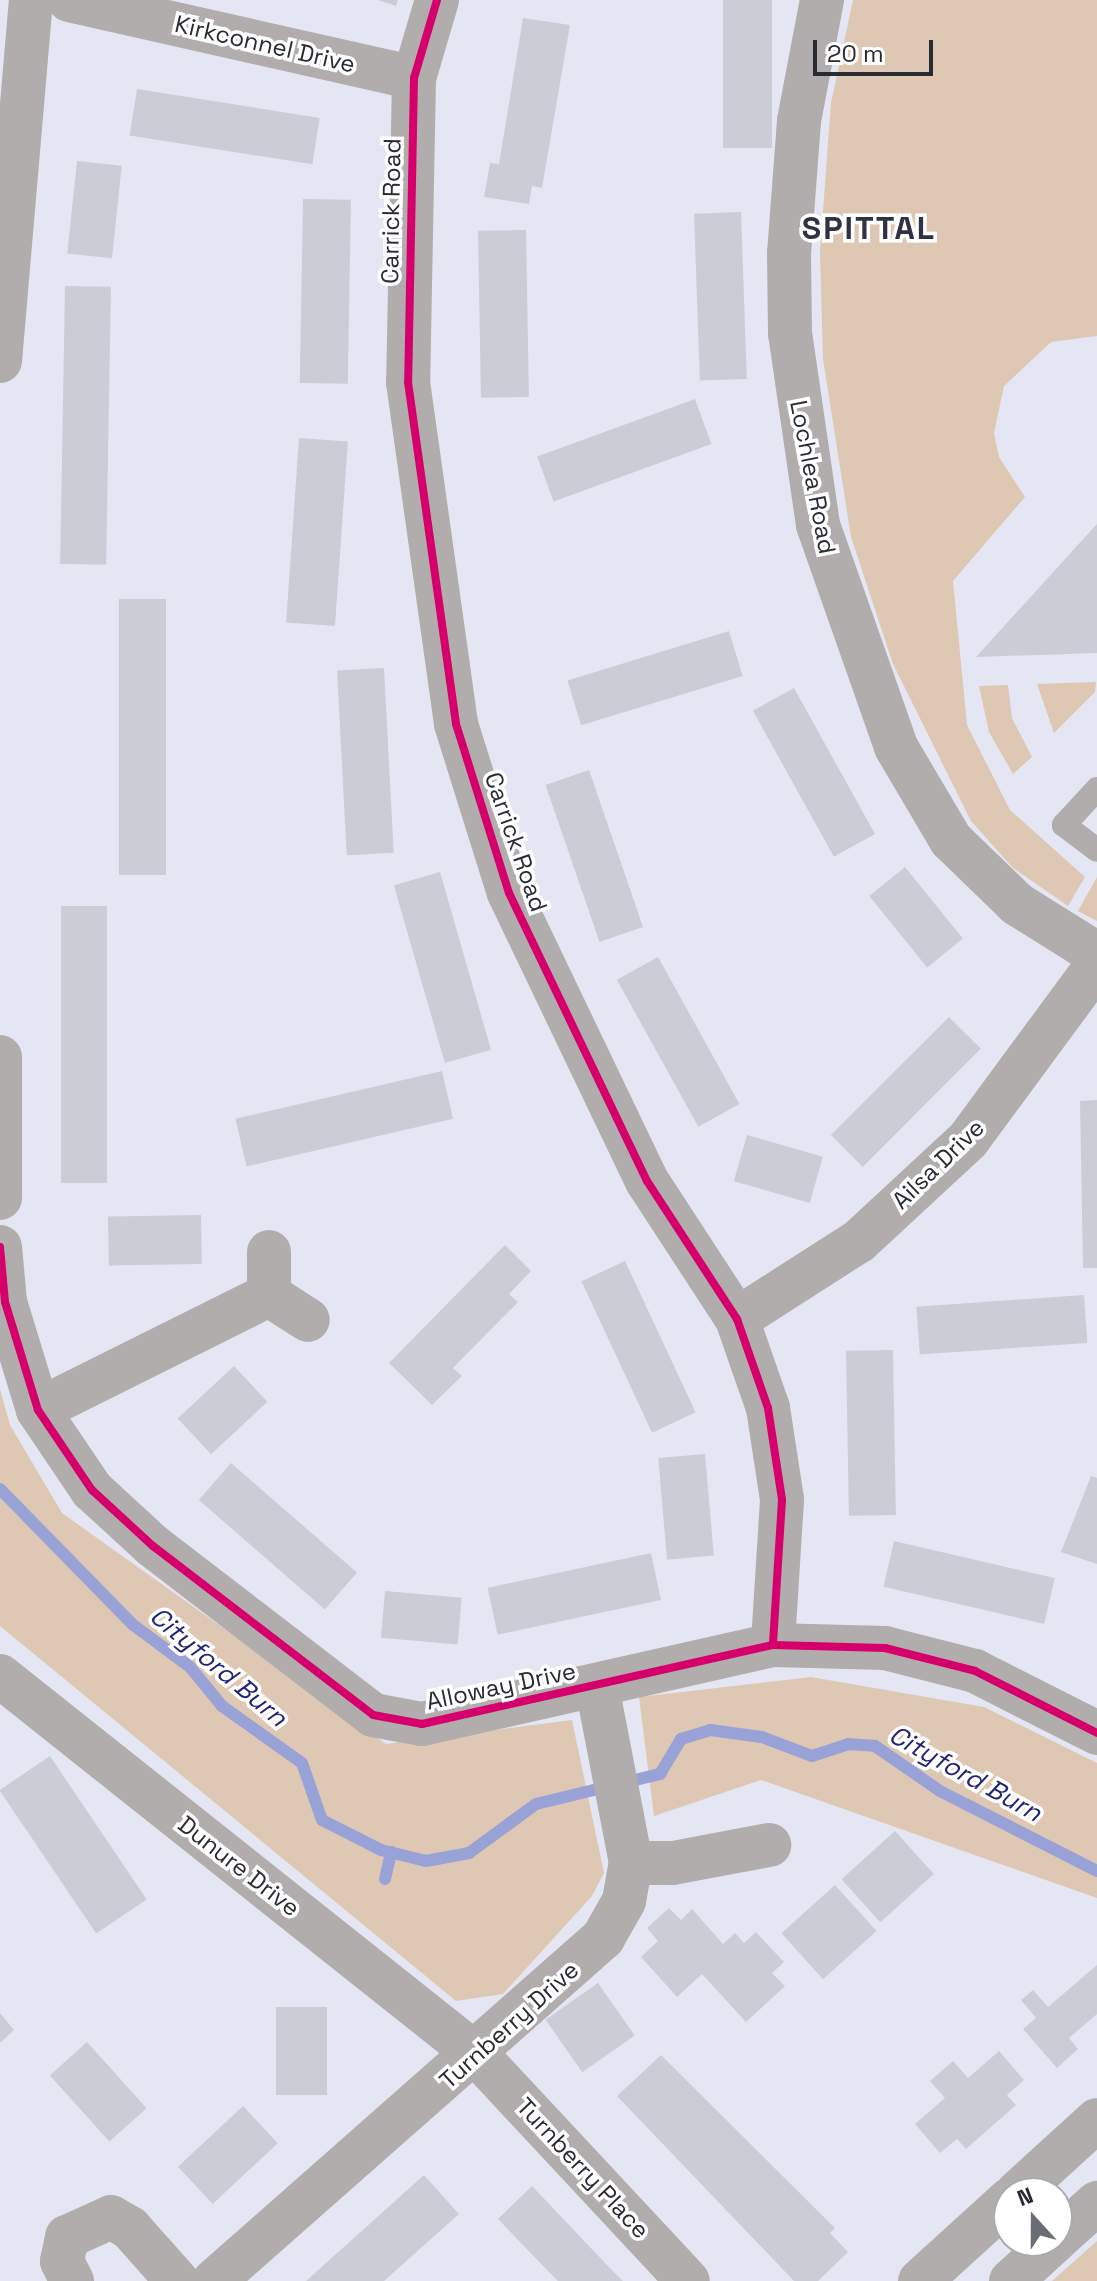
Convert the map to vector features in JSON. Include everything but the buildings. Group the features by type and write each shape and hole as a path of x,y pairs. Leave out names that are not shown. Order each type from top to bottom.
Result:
{"street":[{"path":"0,361 31,0"},
{"name":"Kirkconnel Drive","path":"69,0 414,78"},
{"name":"Carrick Road","path":"437,0 414,78 408,382 456,724 509,893 610,1113 737,1319 768,1408 782,1500 773,1645"},
{"name":"Lochlea Road","path":"822,0 799,121 789,253 790,333 818,525 896,747 951,840 1017,904 1097,954"},
{"name":"Ailsa Drive","path":"737,1319 859,1241 968,1140 1097,965"},
{"path":"0,1057 0,1198"},
{"name":"Alloway Drive","path":"0,1247 5,1302 38,1410 92,1490 153,1546 373,1715 422,1724 773,1645 885,1648 975,1671 1088,1716"},
{"path":"269,1252 269,1295"},
{"path":"38,1410 269,1295"},
{"path":"269,1295 308,1320"},
{"name":"Dunure Drive","path":"0,1676 477,2055"},
{"name":"Turnberry Drive","path":"214,2281 477,2055 603,1938 624,1901 629,1842 597,1686"},
{"path":"629,1842 673,1863 769,1845"},
{"name":"Turnberry Place","path":"477,2055 688,2281"},
{"path":"1035,2177 1097,2120"},
{"path":"1073,2225 1097,2203"},
{"path":"920,2281 993,2215"},
{"path":"72,2281 62,2261 67,2237 111,2217 130,2228 177,2281"},
{"path":"1011,2281 1037,2257"}],"lane":[{"path":"1097,789 1064,825 1097,850"}],"shaded area":[{"path":"853,0 1097,0 1097,336 1051,342 1004,386 994,433 999,457 1025,497 953,581 967,725 1010,810 1085,877 1068,906 1013,868 971,821 893,664 851,537 823,359 820,251 831,103"},
{"path":"1096,682 1095,692 1054,733 1037,684"},
{"path":"1008,685 1012,718 1032,757 1013,774 989,732 979,686"},
{"path":"1097,877 1097,921 1078,911"},
{"path":"0,1389 10,1425 62,1513 386,1744 572,1720 604,1873 592,1896 503,1994 456,2001 0,1626"},
{"path":"811,1677 984,1707 1097,1763 1097,1898 761,1780 654,1816 639,1697"},
{"path":"1097,2241 1097,2281 1052,2281"}],"waterway":[{"name":"Cityford Burn","path":"0,1489 132,1624 190,1667 222,1706 302,1763 322,1820 381,1850 426,1861 469,1853 536,1804 660,1774 681,1739 710,1730 762,1737 812,1756 848,1744 875,1746 940,1791 1097,1871"},
{"path":"385,1879 391,1852"}],"cycle path":[{"path":"437,0 414,78 408,382 456,724 509,893 647,1181 737,1319 768,1408 782,1500 773,1645"},
{"path":"0,1247 5,1302 38,1410 92,1490 153,1546 373,1715 422,1724 773,1645 885,1648 975,1671 1097,1733"}],"district":[{"name":"SPITTAL","path":"869,228"}]}
